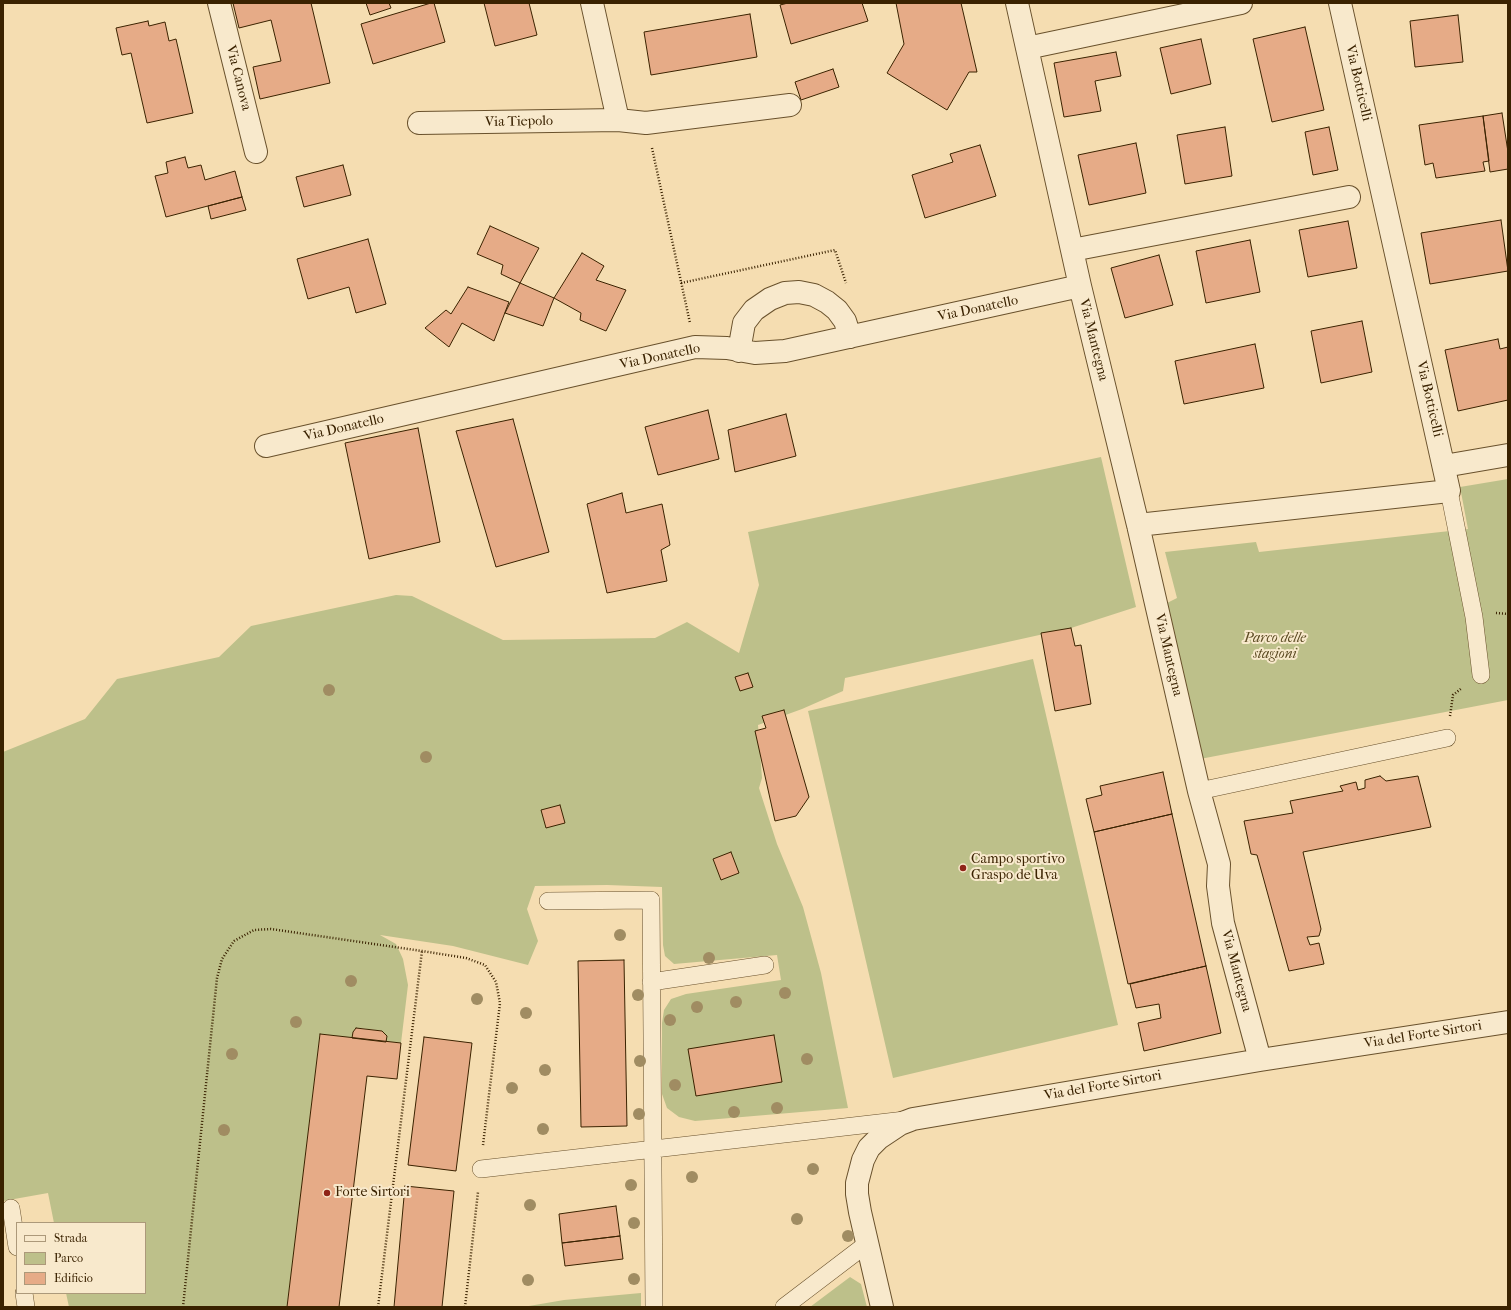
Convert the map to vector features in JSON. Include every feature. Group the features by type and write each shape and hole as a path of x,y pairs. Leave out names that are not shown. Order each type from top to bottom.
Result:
{"street":[{"name":"Via Canova","path":"219,3 256,152"},
{"path":"592,3 618,120"},
{"name":"Via Mantegna","path":"1017,3 1080,286 1138,526 1199,791 1219,864 1218,886 1223,923 1260,1060"},
{"path":"1028,48 1241,3"},
{"name":"Via Botticelli","path":"1340,3 1449,491"},
{"name":"Via Tiepolo","path":"419,123 618,120 646,123 790,105"},
{"path":"1072,250 1349,197"},
{"name":"Via Donatello","path":"266,446 695,347 727,348 755,353 785,352 1080,286"},
{"path":"739,351 744,323 754,310 770,299 785,293 798,292 814,296 827,302 837,310 845,321 850,337"},
{"path":"1444,466 1508,455"},
{"path":"1138,526 1449,491"},
{"name":"Via del Forte Sirtori","path":"882,1307 857,1194 857,1183 863,1160 869,1148 879,1138 900,1124 913,1119 1260,1060 1508,1022"}],"lane":[{"path":"1449,491 1474,617 1481,675"},
{"path":"1199,791 1447,738"},
{"path":"548,901 651,900 654,1307"},
{"path":"651,982 765,964"},
{"path":"481,1169 913,1119"},
{"path":"11,1208 16,1240"},
{"path":"784,1307 868,1243"},
{"path":"24,1294 26,1307"}],"path":[{"path":"646,123 695,347"},
{"path":"681,283 835,250 847,287"},
{"path":"1447,738 1453,695 1481,675"},
{"path":"183,1307 217,978 222,959 234,941 254,930 271,929 466,958 484,965 496,982 500,1003 465,1307"},
{"path":"378,1307 422,951"}],"green space":[{"path":"1101,457 1136,607 1071,628 845,678 843,691 802,709 758,725 762,778 759,788 777,844 803,907 821,973 848,1108 695,1121 679,1117 667,1108 662,1094 662,1023 664,1010 671,999 686,994 781,980 777,955 674,964 665,956 663,945 662,887 607,885 535,886 527,909 538,941 528,965 453,946 380,935 396,944 403,959 408,985 401,1043 386,1042 387,1036 382,1031 360,1028 353,1032 352,1038 320,1034 287,1307 69,1307 66,1294 146,1294 146,1222 54,1222 48,1193 3,1201 3,752 85,719 117,679 219,657 251,626 396,595 412,596 503,640 655,638 687,622 739,653 759,585 748,532"},
{"name":"Parco delle stagioni","path":"1508,479 1508,700 1200,759 1163,605 1177,598 1165,552 1256,542 1259,552 1468,529 1460,487"},
{"name":"Campo sportivo Graspo de Uva","path":"1033,659 1118,1025 893,1078 808,711"},
{"path":"850,1277 861,1284 867,1307 810,1307"},
{"path":"641,1293 641,1307 523,1307 564,1300"}],"building":[{"path":"233,3 311,3 330,83 260,99 253,67 281,61 271,20 239,28"},
{"path":"366,3 389,3 391,8 370,15"},
{"path":"434,3 445,42 373,64 361,24"},
{"path":"484,3 529,3 537,35 495,46"},
{"path":"788,3 862,3 868,21 791,44 780,5"},
{"path":"896,3 961,3 977,72 969,72 947,110 887,73 904,44"},
{"path":"750,14 757,57 651,75 644,32"},
{"path":"1458,15 1463,62 1415,67 1410,21"},
{"path":"148,21 149,26 165,22 169,41 176,39 193,113 147,123 131,53 122,55 116,28"},
{"path":"1305,27 1324,110 1272,122 1253,39"},
{"path":"1201,39 1211,84 1171,94 1160,48"},
{"path":"1116,52 1121,76 1095,81 1101,111 1064,117 1054,63"},
{"path":"833,69 839,87 801,100 795,82"},
{"path":"1502,113 1508,152 1508,169 1490,172 1483,116"},
{"path":"1483,116 1489,161 1483,162 1485,171 1436,178 1433,163 1425,165 1419,125"},
{"path":"1225,127 1232,176 1185,184 1177,135"},
{"path":"1329,127 1338,170 1313,175 1305,132"},
{"path":"1136,143 1146,193 1089,205 1078,155"},
{"path":"980,145 996,196 925,218 912,175 953,162 950,154"},
{"path":"185,157 188,168 201,165 205,180 235,171 242,197 166,217 155,176 168,173 166,162"},
{"path":"343,165 351,195 304,207 296,177"},
{"path":"242,197 246,210 211,219 208,206"},
{"path":"1501,220 1508,271 1430,284 1421,233"},
{"path":"1348,221 1357,268 1308,277 1299,230"},
{"path":"490,226 539,248 520,283 501,274 503,265 477,254"},
{"path":"368,239 386,304 356,313 349,287 308,299 297,259"},
{"path":"1250,240 1260,292 1206,303 1196,251"},
{"path":"582,253 604,266 596,280 626,290 606,331 580,320 581,313 554,298"},
{"path":"1159,255 1173,305 1125,318 1111,268"},
{"path":"520,283 554,298 543,326 505,313"},
{"path":"468,287 509,302 494,341 462,323 449,347 425,328 446,310 451,314"},
{"path":"1362,321 1372,372 1321,383 1311,331"},
{"path":"1498,339 1500,349 1508,347 1508,400 1458,411 1445,350"},
{"path":"1255,344 1264,388 1184,404 1175,361"},
{"path":"708,410 719,459 658,475 645,427"},
{"path":"786,414 796,456 735,472 728,430"},
{"path":"513,419 549,552 496,567 456,431"},
{"path":"418,428 440,542 369,559 345,443"},
{"path":"622,493 626,513 662,504 670,545 661,550 667,581 607,593 587,504"},
{"path":"1071,628 1075,646 1081,645 1091,704 1055,711 1041,633"},
{"path":"748,673 753,687 740,691 735,677"},
{"path":"784,710 809,797 796,816 775,821 755,731 766,728 762,716"},
{"path":"1163,772 1172,814 1094,832 1086,799 1102,795 1100,786"},
{"path":"1380,776 1386,781 1418,776 1431,827 1303,852 1321,929 1319,936 1307,937 1310,945 1319,943 1324,964 1289,971 1257,855 1251,854 1244,821 1293,813 1290,801 1343,791 1340,786 1356,782 1358,790 1365,788 1365,780"},
{"path":"560,805 565,823 546,828 541,810"},
{"path":"1172,814 1206,966 1128,984 1094,832"},
{"path":"731,852 739,873 721,880 713,859"},
{"path":"624,960 627,1126 581,1127 578,961"},
{"path":"1206,966 1221,1033 1144,1051 1138,1023 1161,1018 1159,1004 1136,1008 1130,984"},
{"path":"356,1028 382,1031 387,1036 386,1042 352,1038 353,1032"},
{"name":"Forte Sirtori","path":"320,1034 401,1043 397,1079 367,1076 339,1307 287,1307"},
{"path":"774,1035 782,1082 696,1096 688,1049"},
{"path":"424,1037 472,1043 456,1171 408,1165"},
{"path":"405,1186 454,1191 442,1307 394,1307"},
{"path":"616,1206 620,1236 562,1243 559,1214"},
{"path":"620,1236 623,1259 565,1266 562,1243"}],"place":[{"name":"Campo sportivo Graspo de Uva","path":"963,868"},
{"name":"Forte Sirtori","path":"327,1193"}]}
